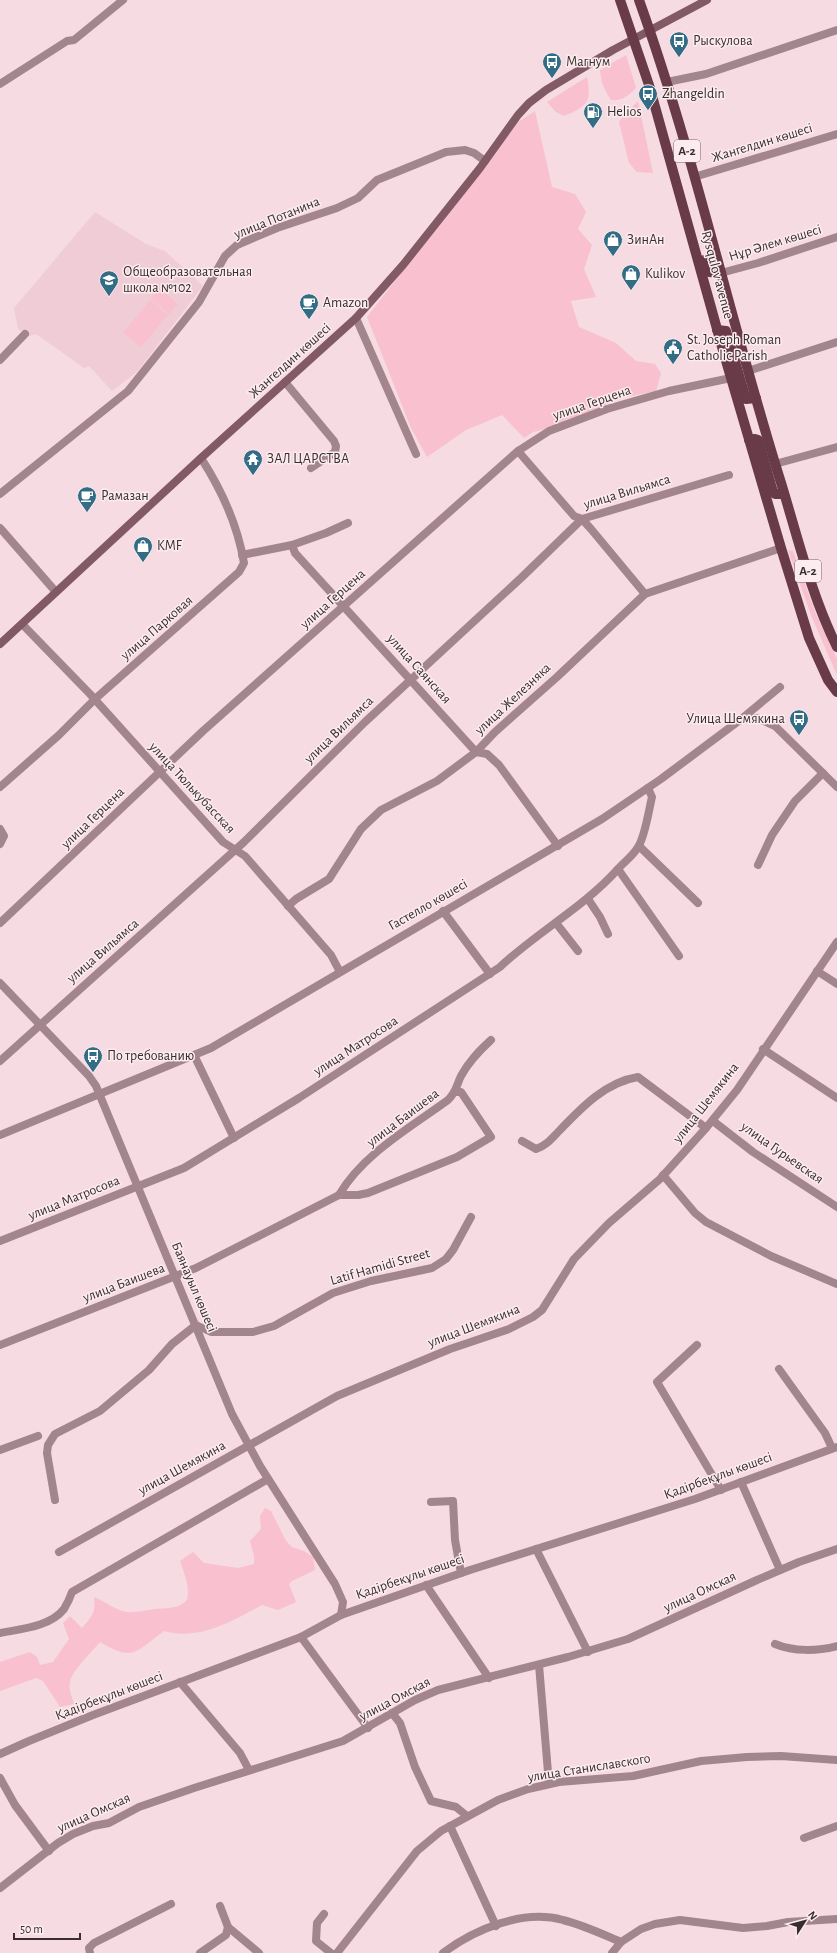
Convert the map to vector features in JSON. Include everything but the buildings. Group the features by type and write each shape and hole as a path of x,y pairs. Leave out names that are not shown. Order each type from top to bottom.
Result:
{"main road":[{"name":"Rysqulov avenue","path":"620,0 649,85 717,330 809,638 828,680 837,692"},
{"name":"Rysqulov avenue","path":"639,0 667,82 784,494 809,574 837,646"},
{"name":"Жангелдин көшесі","path":"0,644 201,458 356,318 404,265 485,161 518,115 529,103 546,90 634,39 707,0"},
{"path":"682,202 688,204 707,270 709,272 721,273"},
{"path":"717,330 726,331 746,399 756,398"},
{"path":"749,440 758,440 773,492 775,494 784,494"}],"street":[{"path":"0,84 67,41 74,40 123,0"},
{"path":"667,82 706,74 837,30"},
{"name":"Жангелдин көшесі","path":"694,177 837,134"},
{"name":"улица Потанина","path":"0,494 128,391 199,302 225,256 237,245 277,228 337,208 358,198 377,180 446,152 465,150 474,153 485,161"},
{"name":"Нұр Әлем көшесі","path":"721,273 765,261 837,237"},
{"path":"356,318 416,454"},
{"path":"0,360 25,334"},
{"path":"748,371 837,342"},
{"name":"улица Герцена","path":"0,923 203,731 518,451 549,431 607,409 677,389 731,378"},
{"path":"285,382 334,441 336,446 335,452 311,468"},
{"path":"775,464 837,446"},
{"path":"518,451 574,516 582,519 645,594"},
{"name":"улица Парковая","path":"0,787 59,735 94,699 239,572 244,563 233,524 211,474 201,458"},
{"name":"улица Вильямса","path":"0,1061 236,850 365,722 412,680 582,519 729,475"},
{"path":"242,555 292,545 326,534 348,523"},
{"path":"0,528 56,592"},
{"name":"улица Саянская","path":"292,545 295,553 476,752 487,754 499,765 558,846"},
{"name":"улица Железняка","path":"288,906 296,899 329,879 361,829 381,810 437,781 476,752 495,732 557,677 645,594 781,548"},
{"name":"улица Тюлькубасская","path":"22,624 94,699 223,842 244,856 330,955 340,972"},
{"name":"Гастелло көшесі","path":"0,1135 100,1095 224,1041 443,911 558,846 648,788 740,720 780,688"},
{"path":"740,720 757,718 775,726 837,788"},
{"path":"758,865 772,835 795,801 823,773"},
{"name":"улица Матросова","path":"0,1241 184,1168 234,1138 490,974 518,950 588,899 618,870 639,846 652,797 648,788"},
{"path":"0,829 4,836 0,844"},
{"path":"639,846 698,903"},
{"path":"618,870 678,956"},
{"path":"588,899 600,917 608,934"},
{"path":"443,911 490,974"},
{"path":"556,923 578,951"},
{"name":"улица Шемякина","path":"59,1552 356,1386 450,1349 510,1329 533,1317 542,1310 574,1259 609,1223 663,1175 713,1120 736,1090 837,942"},
{"path":"817,971 837,984"},
{"name":"Баянауыл көшесі","path":"0,983 89,1076 100,1095 232,1414 268,1479 335,1584 343,1602 341,1615"},
{"name":"улица Баишева","path":"340,1195 348,1179 381,1149 448,1100 456,1092 461,1077 473,1057 491,1040"},
{"path":"763,1049 837,1098"},
{"path":"194,1055 234,1138"},
{"path":"522,1141 536,1149 545,1146 581,1108 604,1090 627,1078 638,1077 706,1128"},
{"name":"улица Баишева","path":"0,1345 175,1276 272,1230 340,1195 358,1195 368,1192 457,1157 491,1137 461,1092 456,1092"},
{"name":"улица Гурьевская","path":"713,1120 753,1152 837,1207"},
{"path":"663,1175 695,1213 706,1222 771,1256 837,1284"},
{"name":"Latif Hamidi Street","path":"196,1325 211,1332 253,1332 274,1326 333,1293 371,1281 432,1268 446,1259 453,1250 471,1217"},
{"path":"55,1500 47,1453 48,1445 55,1434 100,1411 149,1370 172,1344 196,1325"},
{"path":"697,1345 657,1382 721,1490"},
{"path":"779,1369 834,1447"},
{"path":"0,1450 38,1436"},
{"name":"Қадірбекұлы көшесі","path":"0,1754 72,1723 301,1637 341,1615 461,1572 721,1490 834,1447"},
{"path":"0,1632 29,1628 56,1617 64,1609 72,1592 268,1479"},
{"path":"741,1482 780,1570"},
{"path":"431,1502 453,1502 455,1540 461,1572"},
{"path":"536,1549 578,1629 588,1652"},
{"name":"улица Омская","path":"0,1888 49,1850 73,1834 94,1826 109,1823 139,1807 249,1770 326,1748 368,1728 415,1700 438,1690 588,1652 628,1639 780,1570 837,1549"},
{"path":"426,1585 489,1678"},
{"path":"301,1637 368,1728"},
{"path":"775,1644 786,1649 824,1650 837,1646"},
{"path":"539,1665 549,1784"},
{"path":"180,1682 240,1753 249,1770"},
{"path":"392,1713 400,1723 415,1767 431,1801 456,1807 467,1816"},
{"name":"улица Станиславского","path":"337,1953 417,1851 450,1826 498,1800 528,1789 549,1784 633,1776 701,1761 781,1756 837,1760"},
{"path":"0,1778 15,1805 49,1850"},
{"path":"450,1826 496,1926"},
{"path":"804,1838 837,1826"},
{"path":"90,1953 89,1948 94,1943 171,1904"},
{"path":"220,1906 228,1928 259,1953"},
{"path":"324,1914 317,1923 316,1941 331,1953"},
{"path":"443,1953 481,1931 529,1917 562,1920 621,1942"},
{"path":"612,1953 621,1942 641,1929 655,1924 680,1920 743,1928 788,1922 837,1919"},
{"path":"200,1953 226,1935 228,1928"}],"shaded area":[{"path":"626,55 636,88 625,97 618,100 611,100 603,86 600,70"},
{"path":"587,77 589,92 588,98 583,106 572,113 564,116 556,112 547,102"},
{"path":"638,101 653,173 637,172 629,163 619,122"},
{"path":"535,111 552,187 575,194 586,212 578,229 592,245 584,269 596,297 571,301 579,327 616,343 636,361 655,364 661,373 656,391 616,399 587,414 567,419 554,427 533,432 524,438 502,415 466,430 427,457 411,428 367,317 518,122"},
{"name":"Общеобразовательная школа №102","path":"95,212 146,244 165,251 203,286 137,372 112,391 89,366 84,368 36,334 30,336 18,329 14,308"},
{"path":"159,288 178,304 169,314 151,299"},
{"path":"150,300 168,315 141,347 123,333"},
{"path":"788,550 793,551 816,614 837,659 837,675 811,615"},
{"path":"265,1508 271,1511 286,1541 292,1547 304,1551 313,1557 315,1570 292,1581 289,1584 296,1602 278,1610 262,1605 227,1623 202,1631 177,1633 164,1631 134,1652 120,1652 100,1642 74,1672 70,1682 70,1693 74,1704 60,1707 43,1681 36,1678 0,1691 0,1662 30,1652 37,1657 40,1665 53,1662 69,1639 63,1623 70,1616 82,1628 94,1611 94,1597 119,1610 127,1612 174,1607 182,1604 187,1599 187,1582 180,1561 193,1552 204,1563 238,1568 254,1564 254,1556 250,1541 261,1529 260,1516"}],"place":[{"name":"Рыскулова","path":"679,58"},
{"name":"Магнум","path":"552,79"},
{"name":"Zhangeldin","path":"648,111"},
{"name":"Helios","path":"593,129"},
{"name":"ЗинАн","path":"613,257"},
{"name":"Kulikov","path":"631,291"},
{"name":"Общеобразовательная школа №102","path":"109,297"},
{"name":"Amazon","path":"309,320"},
{"name":"St. Joseph Roman Catholic Parish","path":"673,365"},
{"name":"ЗАЛ ЦАРСТВА","path":"253,476"},
{"name":"Рамазан","path":"87,513"},
{"name":"KMF","path":"143,563"},
{"name":"Улица Шемякина","path":"799,736"},
{"name":"По требованию","path":"93,1073"}]}
